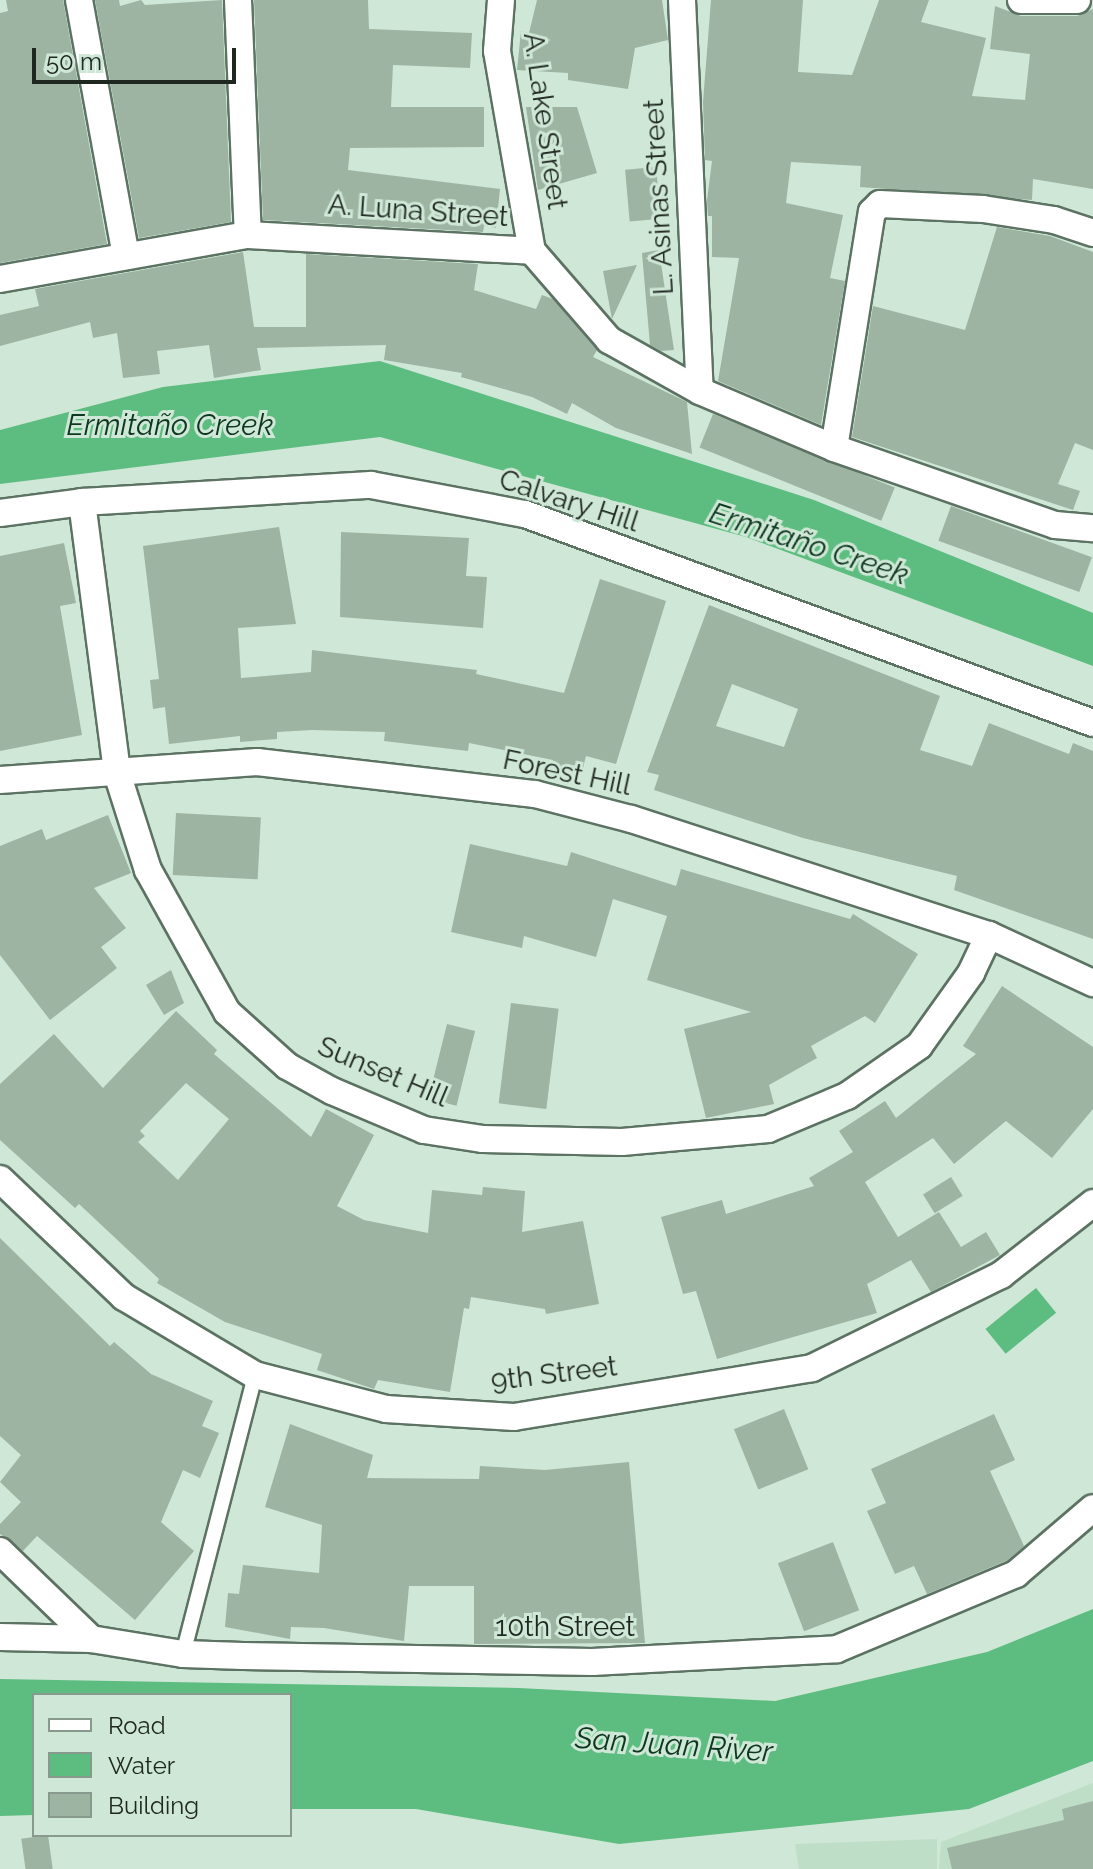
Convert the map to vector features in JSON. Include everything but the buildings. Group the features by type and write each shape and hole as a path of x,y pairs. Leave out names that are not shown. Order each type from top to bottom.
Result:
{"street":[{"path":"79,0 126,256"},
{"path":"238,0 248,235"},
{"name":"A. Lake Street","path":"501,0 497,51 532,251"},
{"name":"L. Asinas Street","path":"682,0 700,391"},
{"path":"1021,0 1077,0"},
{"path":"834,448 872,212 880,204 983,209 1054,220 1093,233"},
{"name":"A. Luna Street","path":"0,279 248,235 532,251 609,340 700,391 834,448 1055,525 1093,528"},
{"name":"Calvary Hill","path":"0,513 82,502 371,485 525,514 1093,723"},
{"name":"Sunset Hill","path":"82,502 117,773 148,870 227,1012 298,1072 424,1130 538,1143 622,1142 768,1129 847,1096 919,1046 971,973 989,935"},
{"name":"Forest Hill","path":"0,780 257,762 535,794 631,819 989,935 1093,983"},
{"name":"9th Street","path":"0,1179 124,1297 255,1375 386,1409 514,1417 812,1368 1001,1275 1093,1203"},
{"name":"10th Street","path":"0,1637 91,1639 183,1654 592,1662 837,1649 1016,1574 1093,1508"},
{"path":"0,1551 91,1639"}],"lane":[{"path":"183,1654 255,1375"}],"shaded area":[{"path":"1093,1783 1093,1869 939,1869 941,1842"},
{"path":"937,1839 937,1869 799,1869 795,1844"}],"water":[{"name":"Ermitaño Creek","path":"380,361 814,500 1093,613 1093,666 746,537 380,437 0,484 0,430 163,387"},
{"path":"1036,1288 1056,1313 1006,1354 985,1329"},
{"name":"San Juan River","path":"1093,1609 1093,1761 969,1809 619,1844 416,1809 292,1809 292,1693 32,1693 32,1815 0,1816 0,1679 519,1688 775,1701 987,1652"}]}
